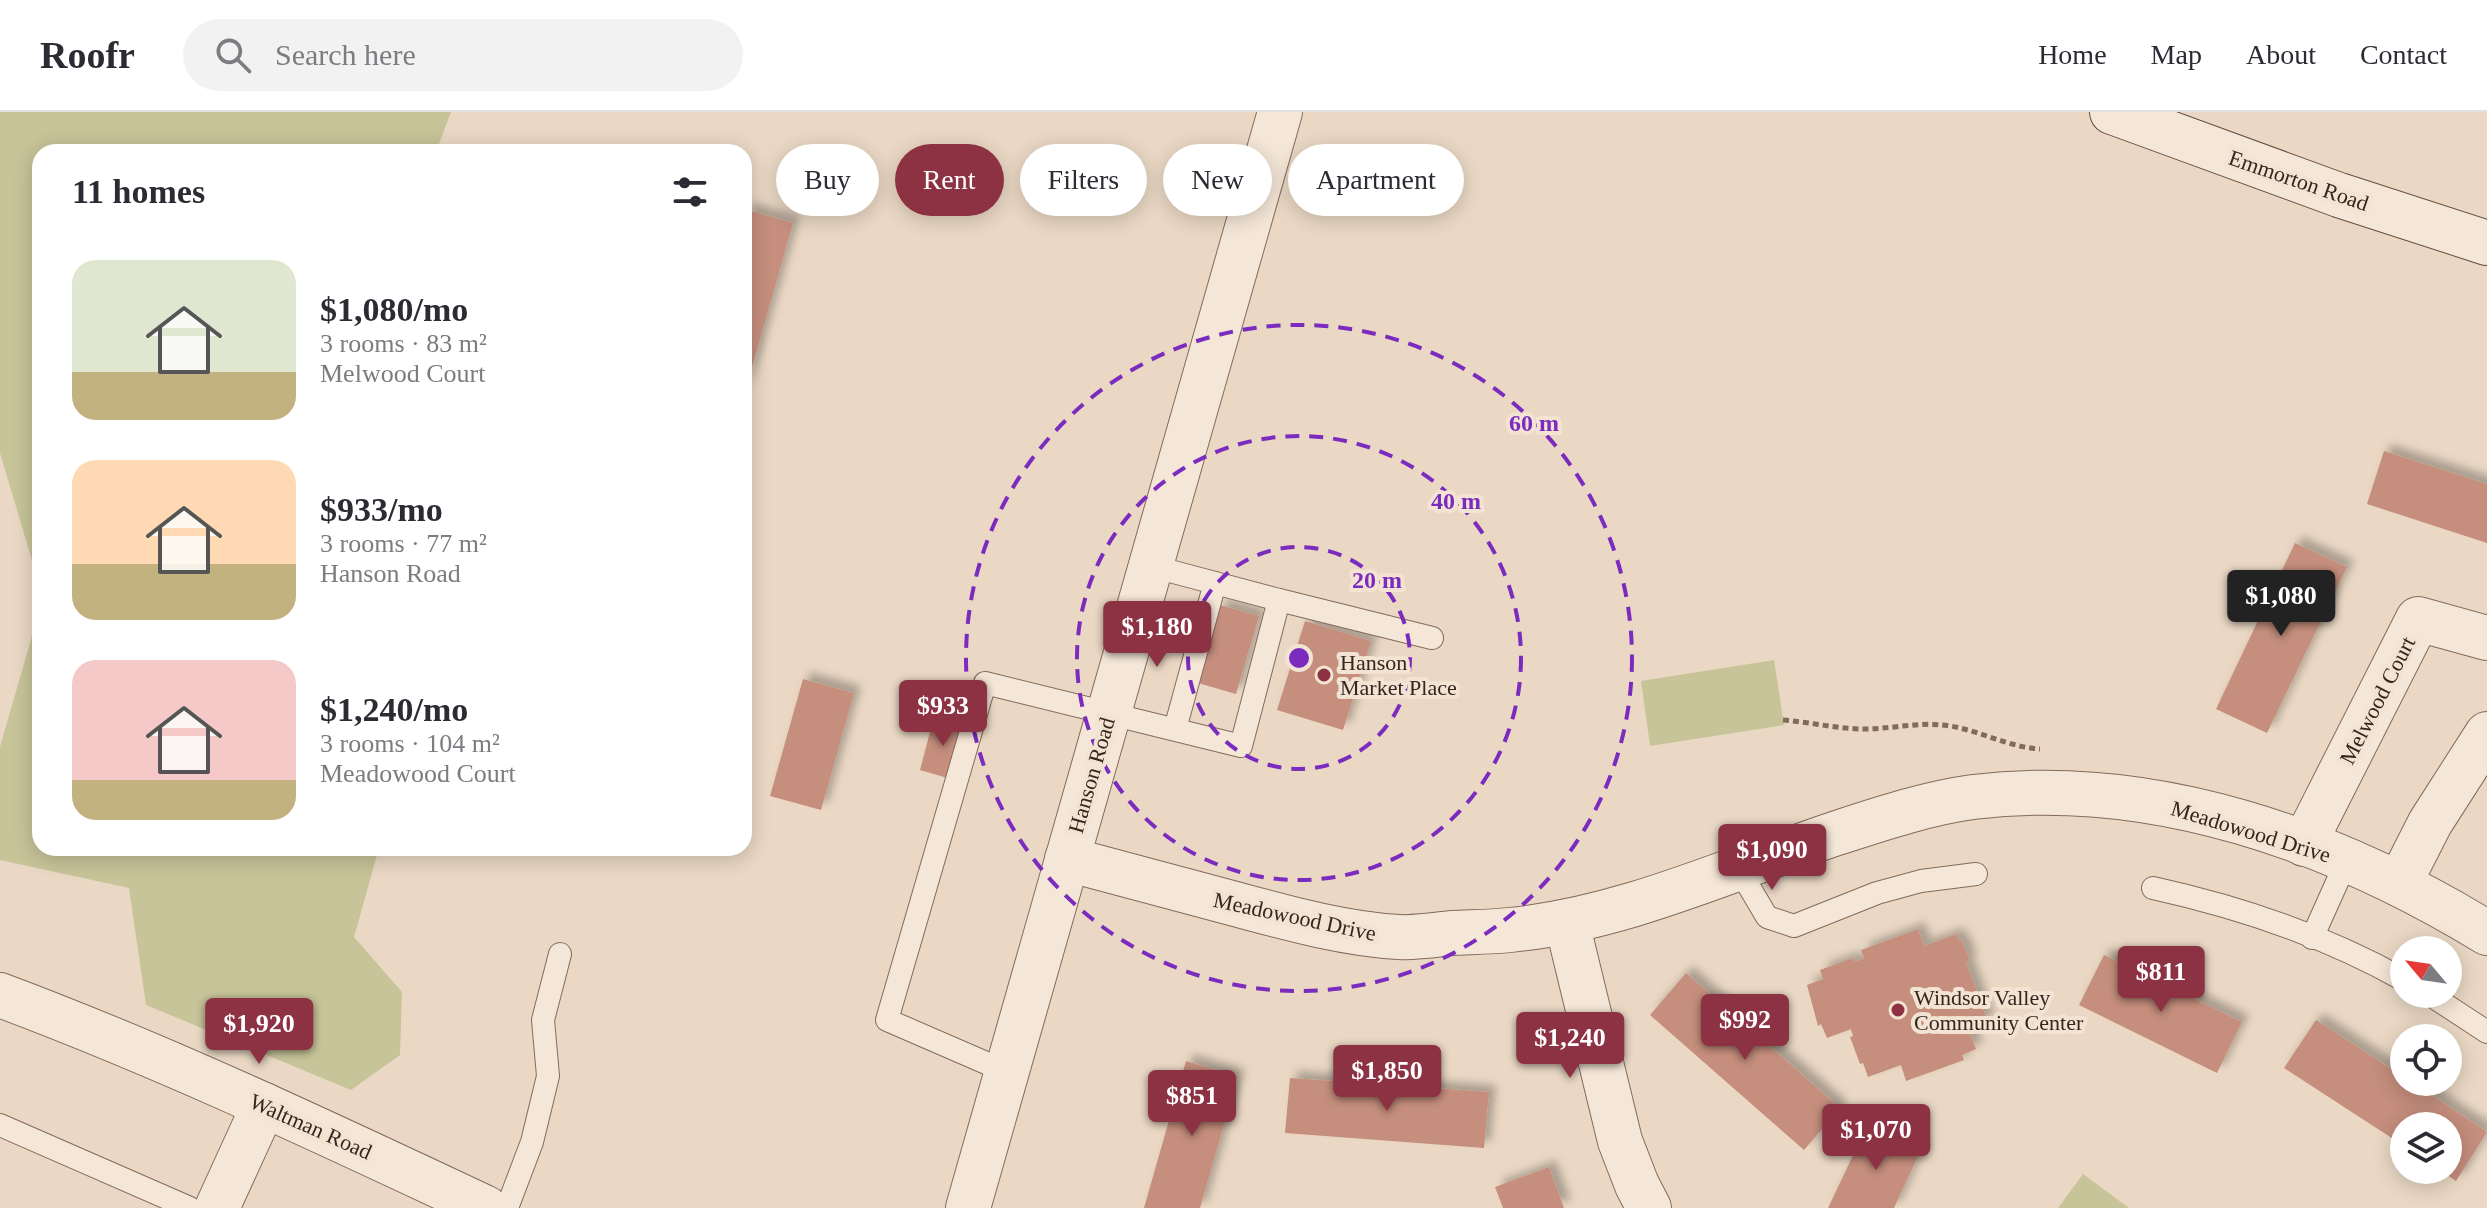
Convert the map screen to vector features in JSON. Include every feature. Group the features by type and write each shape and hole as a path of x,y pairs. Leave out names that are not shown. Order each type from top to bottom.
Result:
{"street":[{"name":"Hanson Road","path":"968,1208 1280,112"},
{"name":"Emmorton Road","path":"2112,112 2339,195 2487,243"},
{"name":"Melwood Court","path":"2304,844 2418,619 2487,638"},
{"path":"2399,884 2430,823 2487,734"},
{"name":"Meadowood Drive","path":"1067,859 1269,913 1365,933 1402,937 1509,931 1567,923 1840,832 1968,798 2014,793 2117,796 2174,805 2304,844 2399,884 2487,933"},
{"path":"1567,923 1620,1141 1649,1208"},
{"name":"Waltman Road","path":"0,995 137,1049 486,1208"},
{"path":"217,1208 264,1105"}],"lane":[{"path":"1151,566 1432,638"},
{"path":"1175,729 1215,583"},
{"path":"1007,1072 887,1020 985,683 1241,746 1279,600"},
{"path":"2312,938 2347,860"},
{"path":"1738,868 1767,917 1794,926 1877,893 1921,881 1976,874"},
{"path":"2153,888 2259,916 2390,972"},
{"path":"507,1208 532,1142 548,1076 543,1020 560,954"},
{"path":"2450,1008 2487,1032"},
{"path":"0,1125 190,1208"}],"path":[{"path":"1783,720 1860,729 1900,728 1923,723 1952,726 2024,748 2055,751"}],"shaded area":[{"path":"0,112 451,112 439,144 32,144 32,560 0,453"},
{"path":"32,636 32,856 377,856 354,937 402,992 400,1055 351,1090 146,1005 129,888 0,860 0,747"},
{"path":"1774,660 1784,725 1650,746 1641,681"},
{"path":"2083,1174 2129,1208 2058,1208"}],"building":[{"path":"752,211 793,223 752,367"},
{"path":"2384,451 2487,484 2487,543 2367,504"},
{"path":"2295,543 2347,567 2267,733 2216,709"},
{"path":"1220,605 1259,616 1236,694 1198,683"},
{"name":"Hanson Market Place","path":"1305,621 1371,641 1343,730 1277,710"},
{"path":"803,679 854,693 821,810 770,796"},
{"path":"934,717 966,725 951,779 920,770"},
{"name":"Windsor Valley Community Center","path":"1918,929 1924,946 1957,934 1959,942 1962,940 1970,961 1966,962 1988,1022 1968,1029 1976,1049 1962,1055 1964,1060 1906,1081 1901,1065 1868,1077 1850,1037 1853,1036 1851,1029 1827,1038 1821,1024 1818,1026 1807,985 1823,979 1820,970 1853,958 1854,962 1864,958 1861,950"},
{"path":"2104,955 2242,1022 2217,1073 2079,1005"},
{"path":"1686,973 1840,1108 1804,1150 1650,1015"},
{"path":"2316,1020 2390,1068 2390,1096 2433,1096 2457,1112 2390,1112 2390,1137 2284,1068"},
{"path":"1186,1061 1238,1076 1200,1208 1144,1208"},
{"path":"1290,1078 1489,1092 1484,1148 1285,1133"},
{"path":"2462,1115 2487,1132 2462,1172"},
{"path":"1868,1124 1921,1149 1894,1208 1828,1208"},
{"path":"1549,1167 1564,1208 1503,1208 1495,1187"}],"place":[{"name":"Hanson Market Place","path":"1324,675"},
{"name":"Windsor Valley Community Center","path":"1898,1010"}]}
